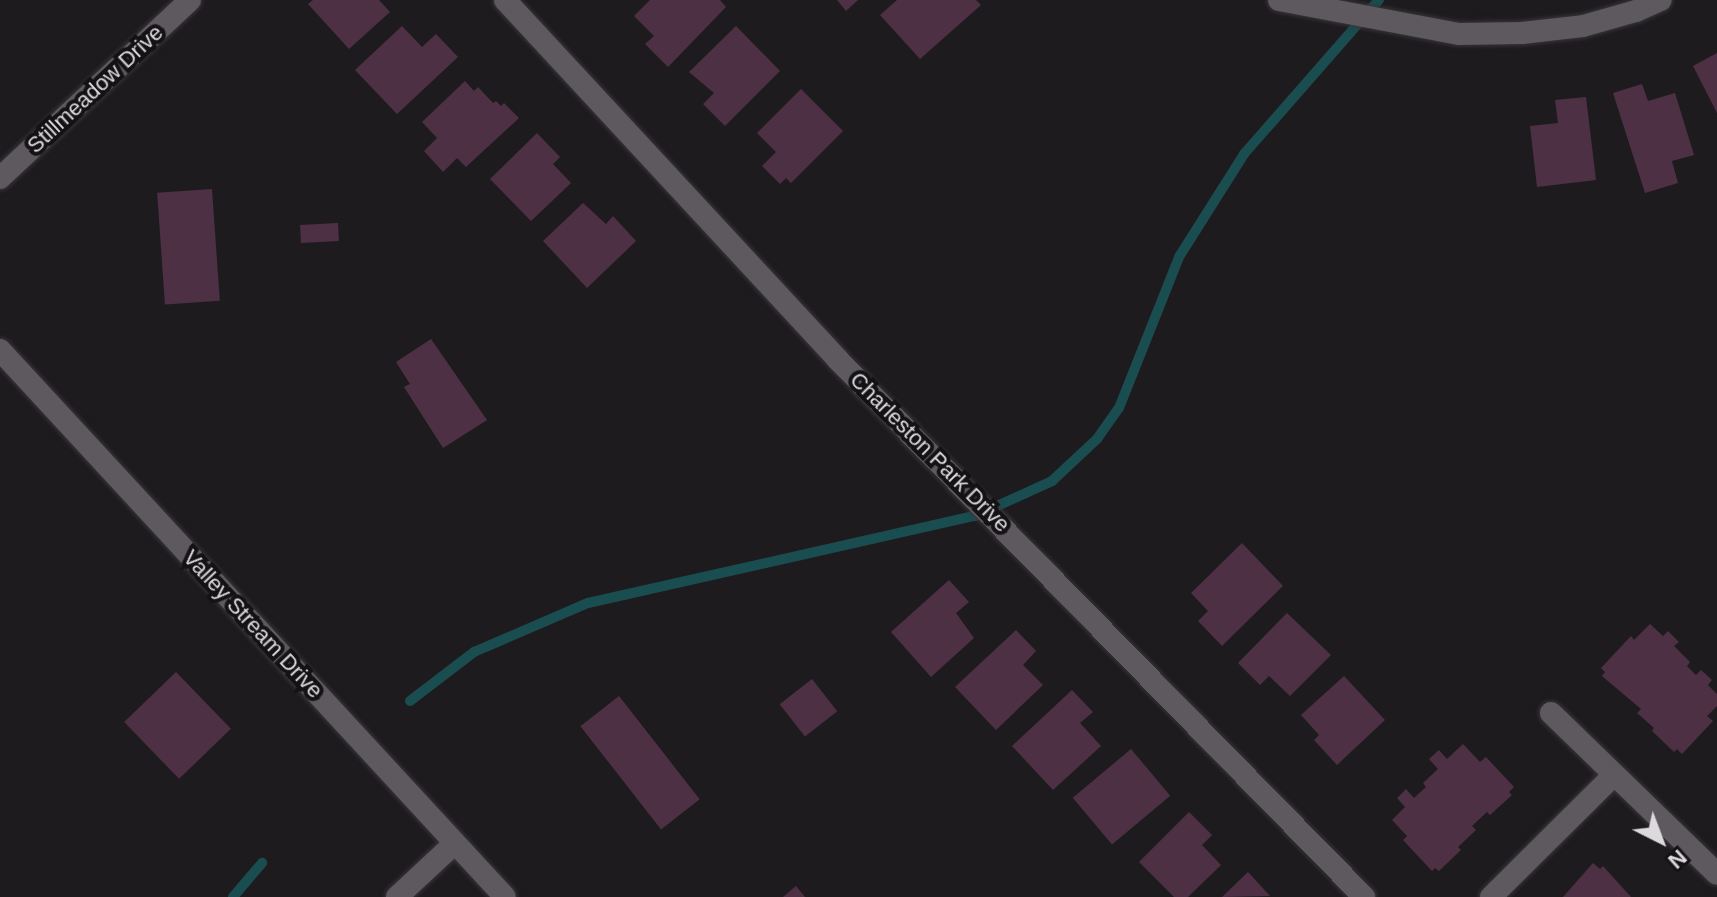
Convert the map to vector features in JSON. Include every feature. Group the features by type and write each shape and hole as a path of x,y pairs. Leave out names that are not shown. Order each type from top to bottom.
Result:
{"street":[{"name":"Stillmeadow Drive","path":"0,178 190,0"},
{"path":"1279,0 1459,34 1522,33 1583,26 1636,11 1661,0"},
{"name":"Charleston Park Drive","path":"517,4 838,360 997,518 1364,897"},
{"name":"Valley Stream Drive","path":"0,350 505,897"},
{"path":"1551,713 1717,874"},
{"path":"1491,897 1614,775"},
{"path":"397,897 455,843"}],"building":[{"path":"313,0 379,0 390,12 349,49 308,4"},
{"path":"650,0 720,0 726,7 668,67 645,44 654,36 634,16"},
{"path":"837,0 858,0 846,11"},
{"path":"897,0 976,0 981,5 920,59 880,15"},
{"path":"402,26 422,47 436,34 458,57 397,114 355,70"},
{"path":"736,26 780,71 725,126 703,104 714,93 689,72"},
{"path":"1717,53 1717,113 1693,66"},
{"path":"465,81 474,91 478,87 493,103 496,101 501,106 504,103 519,118 466,167 457,158 443,172 424,151 437,138 422,122"},
{"path":"1642,84 1648,101 1675,93 1694,155 1672,161 1678,183 1645,193 1613,93"},
{"path":"801,89 843,131 791,183 786,178 780,184 762,166 776,152 757,133"},
{"path":"1586,97 1596,180 1537,187 1530,126 1558,123 1555,100"},
{"path":"537,133 560,157 553,164 571,183 531,221 490,179"},
{"path":"212,189 220,301 165,305 157,193"},
{"path":"583,203 606,224 613,216 636,241 587,288 543,241"},
{"path":"338,223 339,241 301,243 300,225"},
{"path":"431,339 487,420 443,448 404,387 410,384 396,362"},
{"path":"1242,543 1283,586 1222,646 1198,621 1208,611 1191,593"},
{"path":"949,580 969,602 956,613 974,638 931,677 891,632"},
{"path":"1287,613 1331,655 1290,696 1269,676 1260,685 1238,663"},
{"path":"1650,624 1663,636 1668,631 1679,642 1674,646 1690,662 1687,666 1696,675 1701,670 1712,680 1708,685 1717,694 1717,706 1707,716 1713,721 1682,754 1677,749 1674,752 1652,731 1654,728 1637,713 1641,709 1602,676 1605,672 1601,668 1631,636 1634,640"},
{"path":"1016,630 1036,651 1023,665 1043,685 996,730 955,687"},
{"path":"176,672 231,729 179,779 124,722"},
{"path":"1344,676 1385,720 1337,765 1314,740 1319,735 1301,715"},
{"path":"812,679 837,711 805,737 780,704"},
{"path":"1072,690 1093,712 1080,723 1101,746 1053,790 1012,746"},
{"path":"619,696 700,799 661,829 580,726"},
{"path":"1463,744 1480,762 1486,757 1514,787 1509,792 1512,795 1472,826 1476,830 1458,847 1461,850 1439,871 1435,868 1432,871 1403,840 1407,836 1392,820 1405,807 1397,798 1406,789 1414,798 1426,787 1423,783 1438,769 1429,759 1439,750 1447,759"},
{"path":"1131,749 1170,796 1112,845 1073,798"},
{"path":"1189,812 1212,835 1202,845 1221,865 1188,897 1174,897 1139,862"},
{"path":"1593,863 1600,869 1603,866 1631,897 1563,897"},
{"path":"1248,872 1270,896 1222,897"},
{"path":"796,886 805,897 783,897"}],"waterway":[{"path":"410,701 474,652 588,603 975,516 1052,481 1097,439 1119,408 1179,257 1244,154 1379,0"},
{"path":"233,897 262,863"}]}
